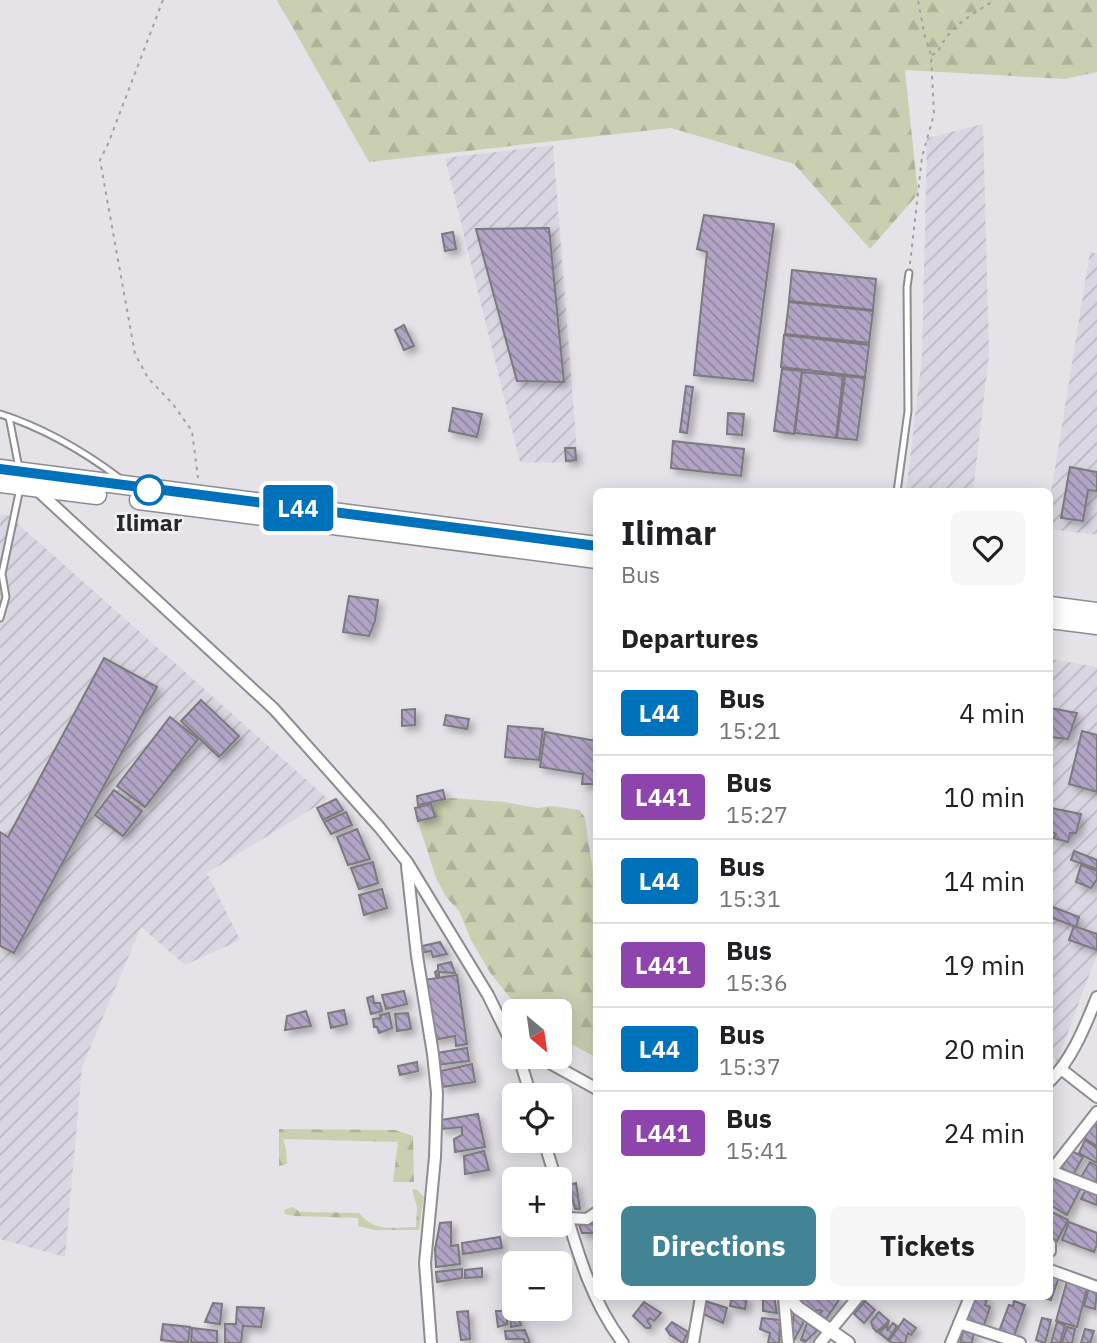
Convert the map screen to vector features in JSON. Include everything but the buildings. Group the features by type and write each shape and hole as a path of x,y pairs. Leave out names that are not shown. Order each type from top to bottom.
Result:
{"highway":[{"path":"0,469 25,482 593,558"},
{"path":"0,483 131,488 200,495 593,545"},
{"path":"1053,606 1097,612"},
{"path":"1053,619 1097,625"}],"street":[{"path":"25,482 274,709 356,801 407,862 502,1021"},
{"path":"407,862 417,957 437,1093 435,1157 425,1263 431,1343"},
{"path":"1053,1078 1075,1047 1097,997"},
{"path":"561,1069 593,1087"},
{"path":"1061,1069 1097,1097"},
{"path":"1053,1168 1097,1114"},
{"path":"1053,1173 1097,1189"},
{"path":"572,1218 587,1219 593,1215"},
{"path":"572,1231 593,1293"},
{"path":"1053,1271 1097,1287"},
{"path":"596,1300 607,1323 623,1343"},
{"path":"693,1343 700,1300"},
{"path":"786,1300 788,1343"},
{"path":"789,1300 848,1343"},
{"path":"820,1343 856,1300"},
{"path":"951,1343 969,1300"},
{"path":"959,1323 1020,1343"}],"lane":[{"path":"898,488 908,411 909,273"},
{"path":"0,414 34,428 91,459 131,488"},
{"path":"0,618 6,597 2,574 25,482 9,417"}],"path":[{"path":"163,0 100,160 135,354 148,378 172,403 192,431 200,495"},
{"path":"909,273 922,157 934,114 931,55 923,33 918,0"},
{"path":"931,55 938,52 943,39 954,27 995,0"}],"shaded area":[{"path":"983,124 989,354 973,488 906,488 922,357 927,138"},
{"path":"553,145 578,463 520,462 445,158"},
{"path":"1090,252 1097,254 1097,535 1053,529 1052,488"},
{"path":"0,515 8,515 328,799 207,873 240,940 185,965 141,927 82,1067 65,1257 0,1239"},
{"path":"1053,660 1097,667 1097,954 1057,1062 1053,1057"}],"green space":[{"path":"277,0 1097,0 1097,72 1065,79 905,70 918,194 870,249 794,164 671,128 369,162"},
{"path":"452,798 580,810 585,818 593,872 593,1056 572,1044 572,999 511,999 491,974 471,940 459,911 446,897 436,878 418,822 434,802"},
{"path":"279,1129 395,1130 413,1136 414,1182 393,1182 398,1142 283,1139 287,1164 279,1166"},
{"path":"416,1189 424,1197 419,1230 375,1230 358,1226 358,1218 295,1216 285,1214 284,1210 293,1207 300,1212 359,1213 378,1226 416,1227 417,1207 412,1190"}],"bus line":[{"name":"L44","path":"0,469 593,545"}],"place":[{"name":"Ilimar","path":"149,490"}]}
